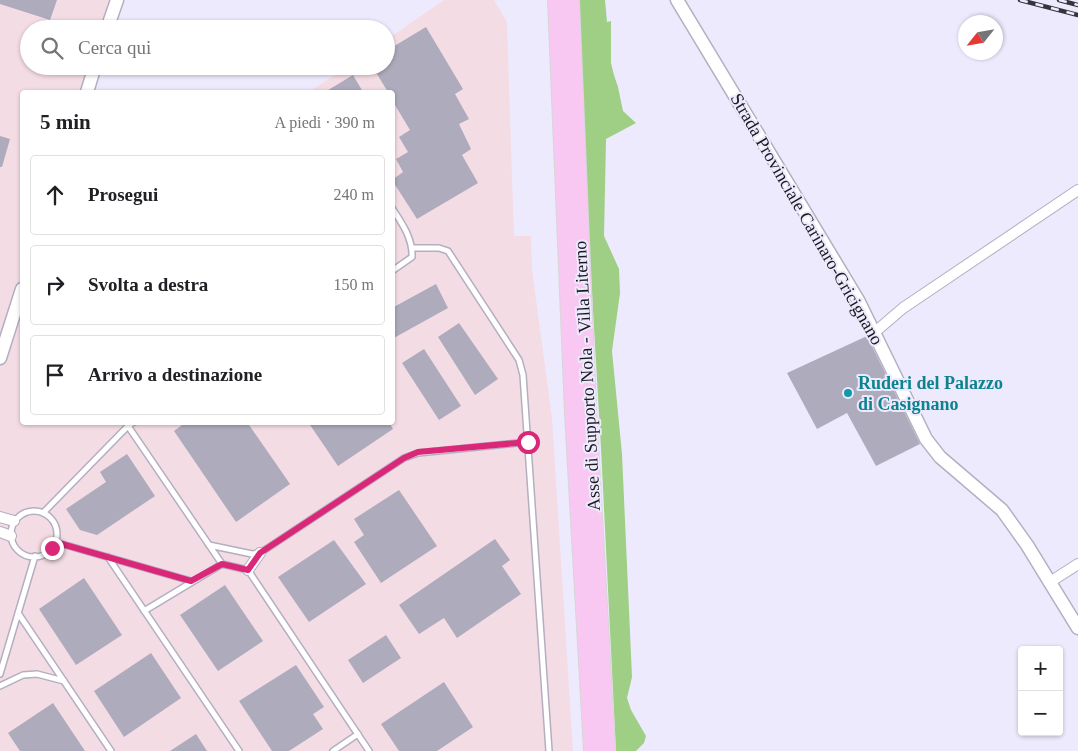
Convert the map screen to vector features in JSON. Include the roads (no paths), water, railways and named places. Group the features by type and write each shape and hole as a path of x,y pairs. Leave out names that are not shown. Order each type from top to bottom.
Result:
{"highway":[{"name":"Asse di Supporto Nola - Villa Literno","path":"557,0 574,413 593,751"},
{"name":"Asse di Supporto Nola - Villa Literno","path":"570,0 587,408 606,751"}],"street":[{"path":"110,20 117,0"},
{"name":"Strada Provinciale Carinaro-Gricignano","path":"677,0 858,300 926,438 940,457 1002,510 1027,545 1078,628"},
{"path":"87,90 92,75"},
{"path":"875,332 903,308 1078,190"},
{"path":"0,358 20,295"},
{"path":"0,518 14,522"},
{"path":"0,532 11,536"},
{"path":"248,570 260,553"},
{"path":"1050,582 1078,564"}],"lane":[{"path":"395,212 404,226 413,248 412,257 395,270"},
{"path":"413,248 439,248 448,251 519,360 523,375 549,751"},
{"path":"43,513 128,426 222,564"},
{"path":"209,545 252,554 260,553 404,458 418,452 528,442"},
{"path":"36,511 43,513 53,522 56,528 55,542 47,552 35,556 22,553 13,542 11,536 14,522 24,513 36,511"},
{"path":"55,542 191,581"},
{"path":"0,674 35,556"},
{"path":"108,557 239,751"},
{"path":"144,611 222,564 248,570 369,751"},
{"path":"18,613 111,751"},
{"path":"0,686 23,675 36,674 64,681"},
{"path":"333,751 358,734"}],"railway":[{"path":"1020,0 1078,15"},
{"path":"1059,0 1078,5"}],"place":[{"name":"Ruderi del Palazzo di Casignano","path":"848,393"}]}
